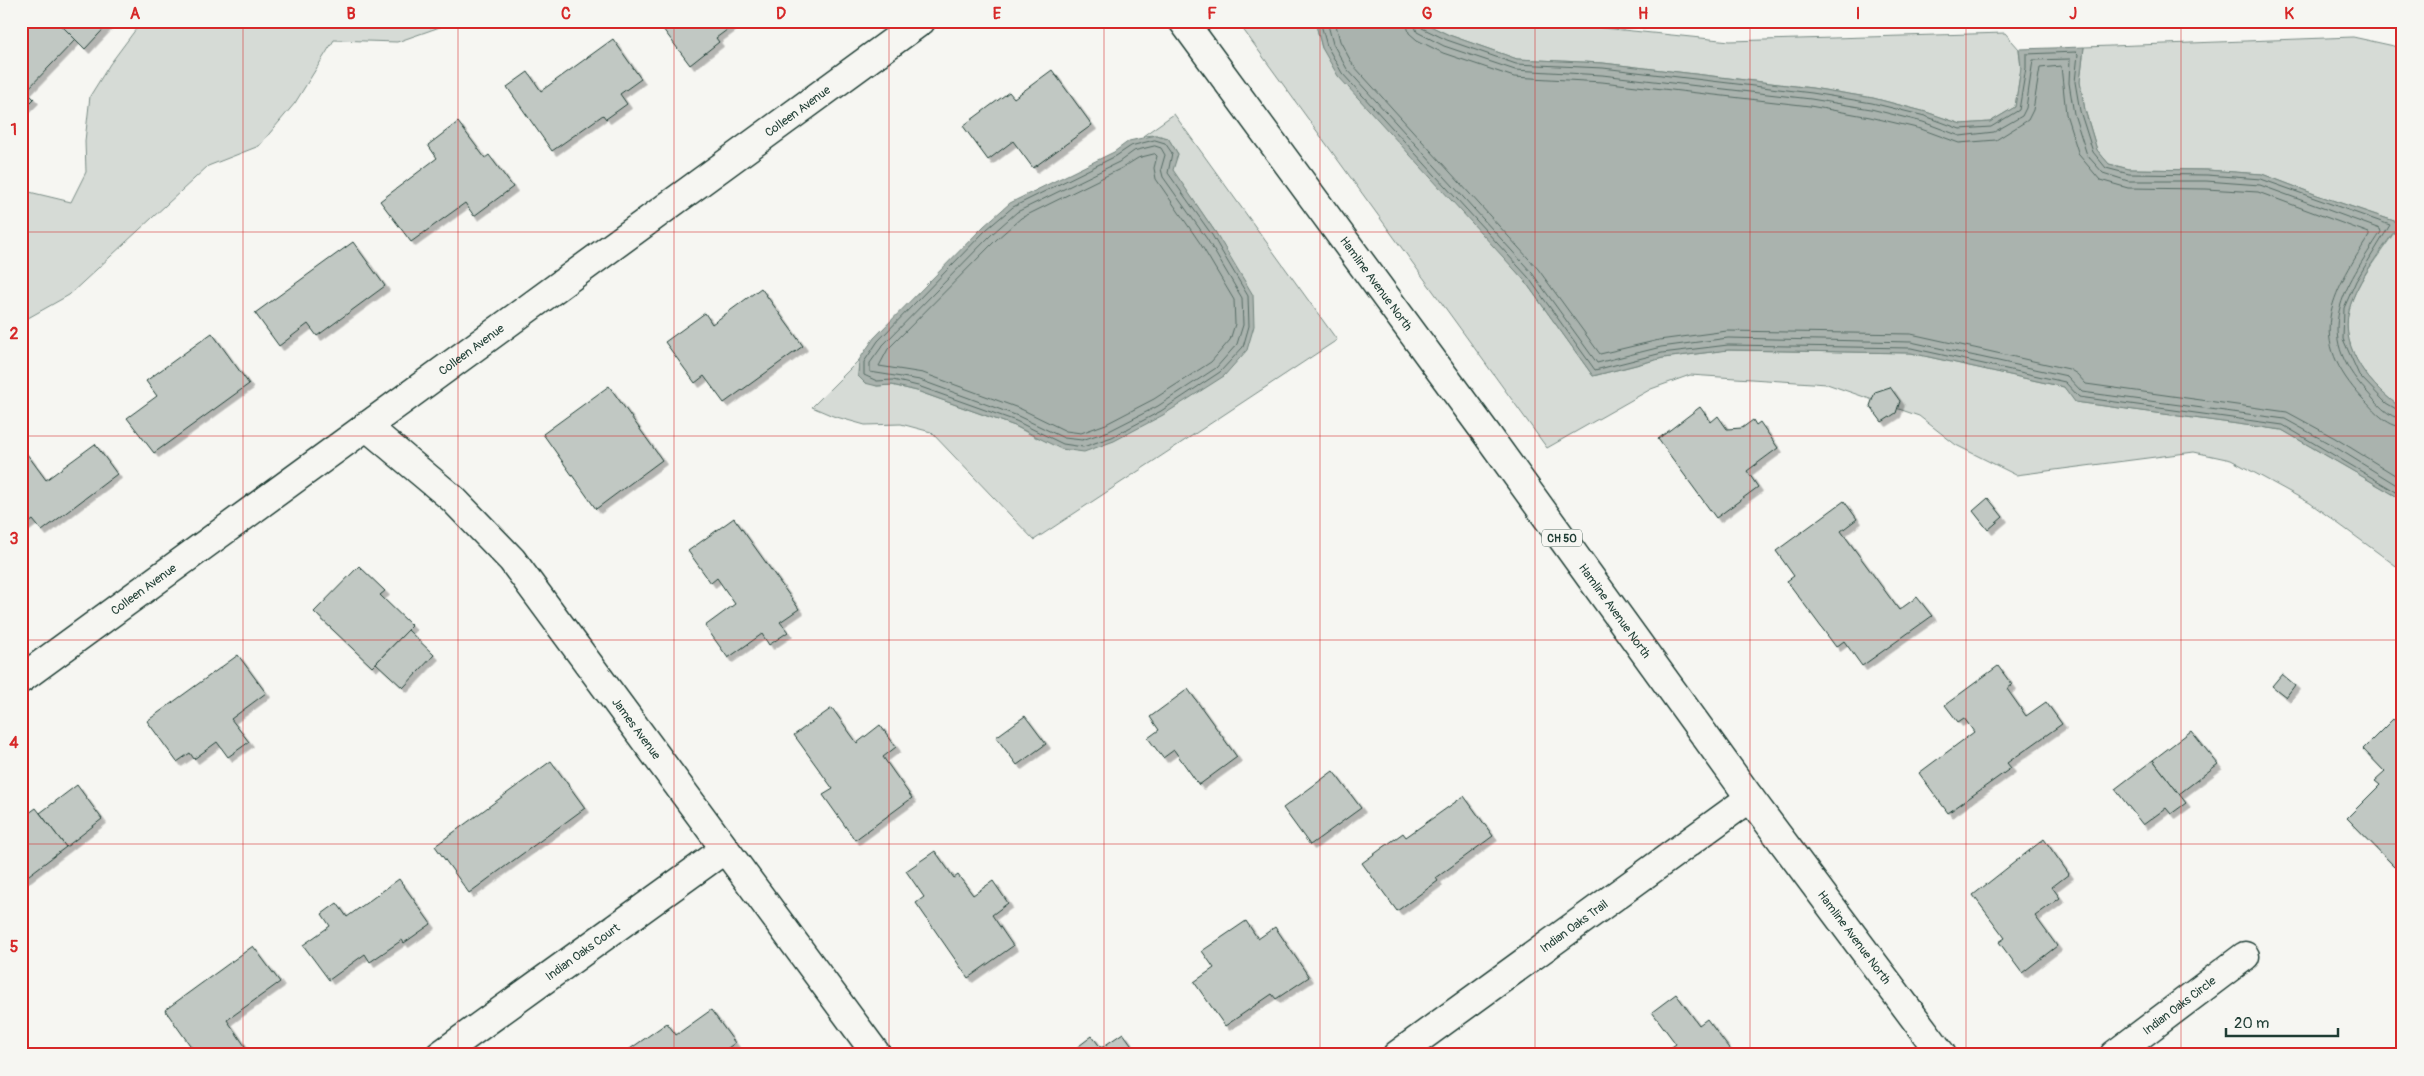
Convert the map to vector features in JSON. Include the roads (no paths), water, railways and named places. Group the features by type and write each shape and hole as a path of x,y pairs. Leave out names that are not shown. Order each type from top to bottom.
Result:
{"street":[{"name":"Colleen Avenue","path":"21,679 920,21"},
{"name":"Hamline Avenue North","path":"1183,21 1486,433 1750,798 1942,1055"},
{"name":"James Avenue","path":"366,426 453,499 512,560 877,1055"},
{"name":"Indian Oaks Trail","path":"1397,1055 1750,798"},
{"name":"Indian Oaks Court","path":"440,1055 725,849"},
{"name":"Indian Oaks Circle","path":"2114,1055 2245,956"}],"water":[{"path":"1315,21 1420,21 1449,35 1517,59 1603,63 1812,88 1873,98 1926,112 1961,124 1990,122 2015,107 2021,68 2019,49 2084,47 2080,82 2085,110 2097,150 2109,164 2129,169 2207,170 2262,174 2400,223 2358,287 2349,310 2347,325 2349,339 2361,367 2380,390 2403,409 2403,500 2282,430 2075,402 2064,387 1911,353 1728,350 1663,358 1593,376 1524,280 1338,76 1322,48"},
{"path":"1156,135 1168,138 1178,154 1173,170 1216,233 1253,295 1254,326 1247,350 1224,376 1163,415 1114,441 1084,452 1061,449 1015,426 917,391 892,385 877,386 865,383 858,376 859,360 874,338 984,226 1010,203 1114,152 1129,141"}]}
